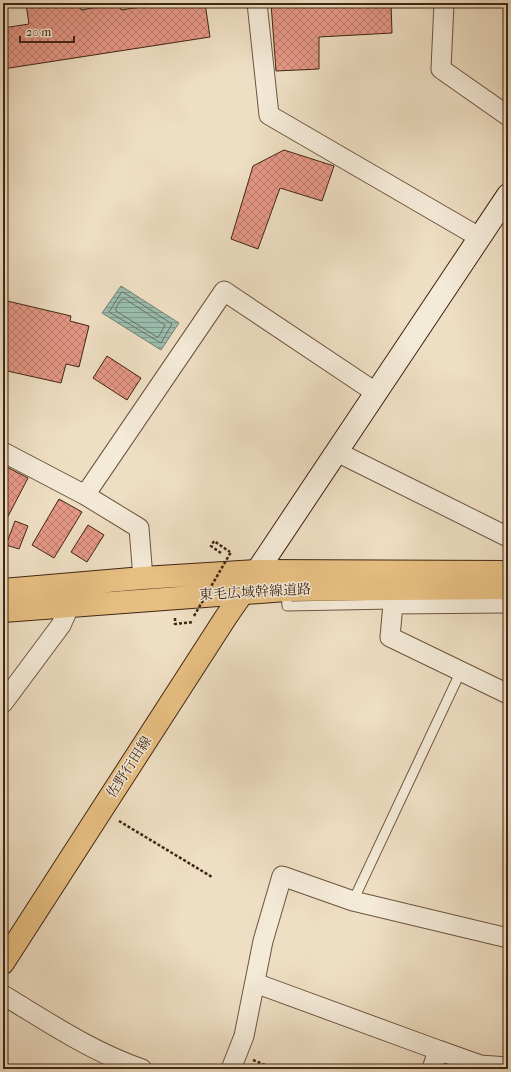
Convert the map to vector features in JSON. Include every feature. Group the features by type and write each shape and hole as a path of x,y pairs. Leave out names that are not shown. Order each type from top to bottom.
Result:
{"main road":[{"name":"東毛広域幹線道路","path":"3,590 143,578 257,572 416,579 508,588"},
{"name":"佐野行田線","path":"3,963 221,624 257,572"},
{"name":"東毛広域幹線道路","path":"3,611 508,572"}],"street":[{"path":"257,3 269,116 479,237"},
{"path":"444,3 441,69 508,116"},
{"path":"257,572 375,392 508,195"},
{"path":"85,495 224,291 375,392"},
{"path":"3,452 85,495 140,528 143,578"},
{"path":"336,452 508,537"},
{"path":"508,603 393,604 390,637 508,694"},
{"path":"3,702 61,625 70,605"},
{"path":"230,1069 244,1036 263,941 282,876 353,901 508,938"},
{"path":"255,983 480,1065 508,1067"},
{"path":"3,995 93,1048 118,1061 142,1069"},
{"path":"432,1069 438,1050"}],"lane":[{"path":"286,590 286,606 393,604"},
{"path":"353,901 461,671"}],"path":[{"path":"188,616 194,616 231,552 214,541 211,546 224,555"},
{"path":"224,560 234,559"},
{"path":"193,608 199,614"},
{"path":"181,616 175,616 175,624 194,622"},
{"path":"118,820 212,877"}],"water":[{"path":"121,286 179,323 161,350 102,313"}],"building":[{"path":"80,3 81,10 120,3 121,10 153,5 152,3 205,3 210,37 3,69 3,28 29,24 26,4"},
{"path":"271,3 391,3 392,33 319,37 319,69 276,71"},
{"path":"284,150 334,166 322,201 280,188 258,249 231,239 253,166"},
{"path":"3,300 71,316 70,321 89,326 79,367 66,364 61,383 3,370"},
{"path":"107,356 141,378 127,400 93,378"},
{"path":"3,465 28,478 3,526"},
{"path":"59,499 82,512 54,558 32,545"},
{"path":"15,521 28,526 19,549 6,545"},
{"path":"88,525 104,535 87,562 71,552"}]}
